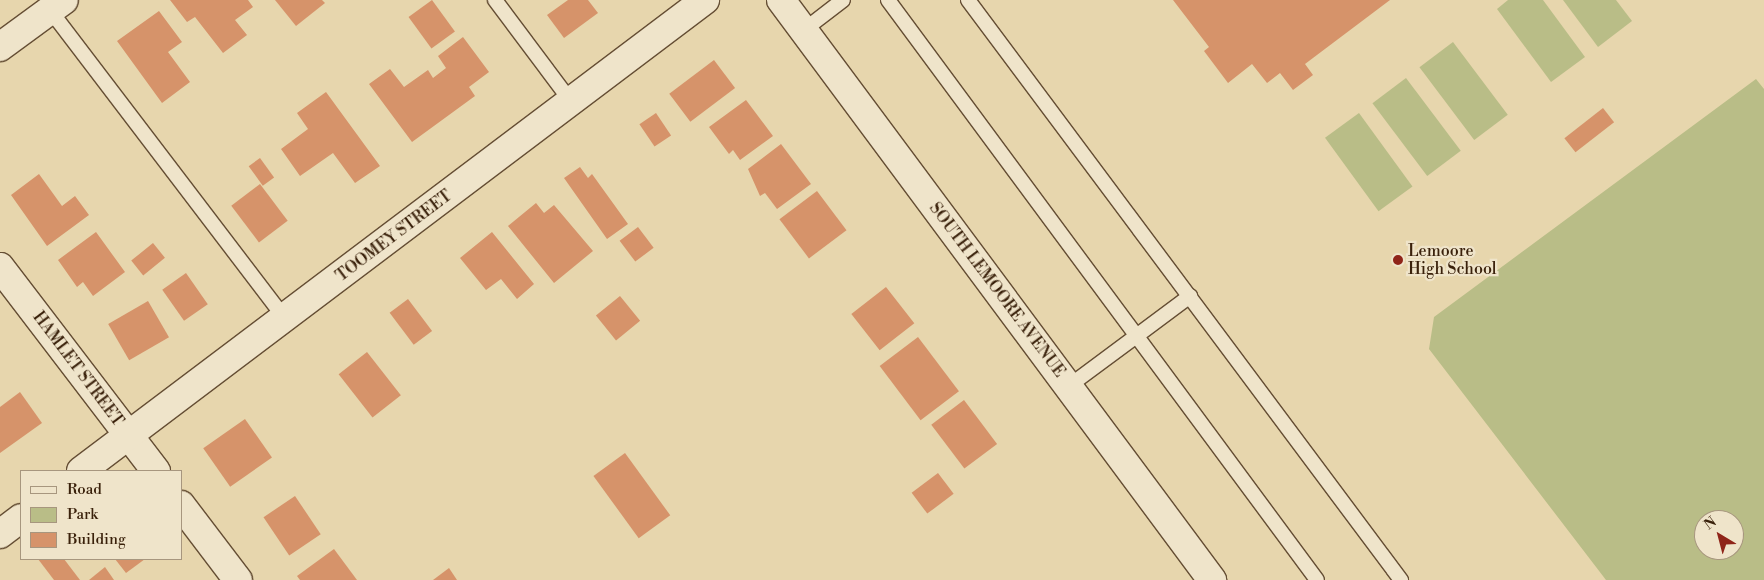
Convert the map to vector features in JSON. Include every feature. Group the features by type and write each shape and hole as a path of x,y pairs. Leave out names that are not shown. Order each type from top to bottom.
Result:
{"street":[{"name":"TOOMEY STREET","path":"83,470 572,103 705,0"},
{"name":"SOUTH LEMOORE AVENUE","path":"781,0 1212,580"},
{"path":"0,47 57,5"},
{"name":"HAMLET STREET","path":"0,267 155,470"},
{"path":"182,506 238,580"},
{"path":"0,534 20,519"}],"lane":[{"path":"494,0 572,103"},
{"path":"804,30 843,0"},
{"path":"888,0 1317,580"},
{"path":"968,0 1401,580"},
{"path":"57,5 285,318"},
{"path":"1069,386 1190,296"}],"green space":[{"path":"1508,0 1543,0 1585,57 1551,82 1497,9"},
{"path":"1563,0 1616,0 1632,21 1598,47"},
{"path":"1453,42 1508,115 1474,140 1419,67"},
{"path":"1406,78 1461,151 1427,176 1372,103"},
{"path":"1756,79 1764,89 1764,580 1606,580 1429,349 1434,317"},
{"path":"1359,113 1412,187 1379,211 1325,138"}],"building":[{"path":"170,0 248,0 253,7 235,20 247,35 223,53 195,17 187,22"},
{"path":"275,0 322,0 325,3 296,26"},
{"path":"432,0 455,32 431,49 409,17"},
{"path":"568,0 588,0 598,13 564,38 547,15"},
{"path":"1173,0 1390,0 1305,64 1313,75 1293,90 1280,73 1267,83 1252,64 1228,83 1204,51 1209,47"},
{"path":"159,11 182,42 168,52 190,82 162,103 117,41"},
{"path":"463,37 489,72 469,87 475,96 412,142 369,84 390,69 404,87 428,70 433,78 446,68 438,56"},
{"path":"714,60 735,88 690,122 669,94"},
{"path":"326,92 380,166 355,183 333,153 300,176 281,149 308,129 297,113"},
{"path":"746,100 773,136 740,160 733,150 729,154 709,127"},
{"path":"1603,108 1614,122 1575,152 1564,138"},
{"path":"656,113 671,135 655,147 639,124"},
{"path":"781,144 811,184 777,209 765,193 760,196 748,169"},
{"path":"260,158 274,177 263,186 249,166"},
{"path":"580,167 588,178 592,174 628,224 607,239 564,178"},
{"path":"39,174 62,206 75,196 89,215 47,246 11,195"},
{"path":"260,184 288,221 259,242 231,206"},
{"path":"817,191 846,230 809,258 779,219"},
{"path":"536,203 544,213 554,205 593,251 554,283 508,226"},
{"path":"638,227 654,248 635,262 620,241"},
{"path":"96,232 125,272 93,296 83,282 77,287 58,260"},
{"path":"492,232 534,284 517,299 501,279 486,290 460,258"},
{"path":"153,243 165,258 143,275 131,261"},
{"path":"186,273 208,304 184,321 162,290"},
{"path":"886,287 914,323 880,350 851,314"},
{"path":"620,296 640,321 616,340 596,316"},
{"path":"408,299 432,331 414,345 390,313"},
{"path":"148,301 169,337 129,360 108,324"},
{"path":"918,337 959,391 921,420 880,366"},
{"path":"367,352 401,395 372,418 339,374"},
{"path":"20,392 42,423 0,453 0,407"},
{"path":"964,400 997,444 964,469 931,425"},
{"path":"245,419 272,458 230,487 203,448"},
{"path":"625,453 670,515 639,538 593,476"},
{"path":"938,473 954,494 927,514 912,493"},
{"path":"295,496 321,534 289,555 263,517"},
{"path":"334,549 357,580 300,580 297,576"},
{"path":"39,560 65,560 80,580 54,580"},
{"path":"116,560 144,560 126,573"},
{"path":"105,567 114,580 89,580"},
{"path":"449,568 457,580 433,580"}],"place":[{"name":"Lemoore High School","path":"1398,260"}]}
